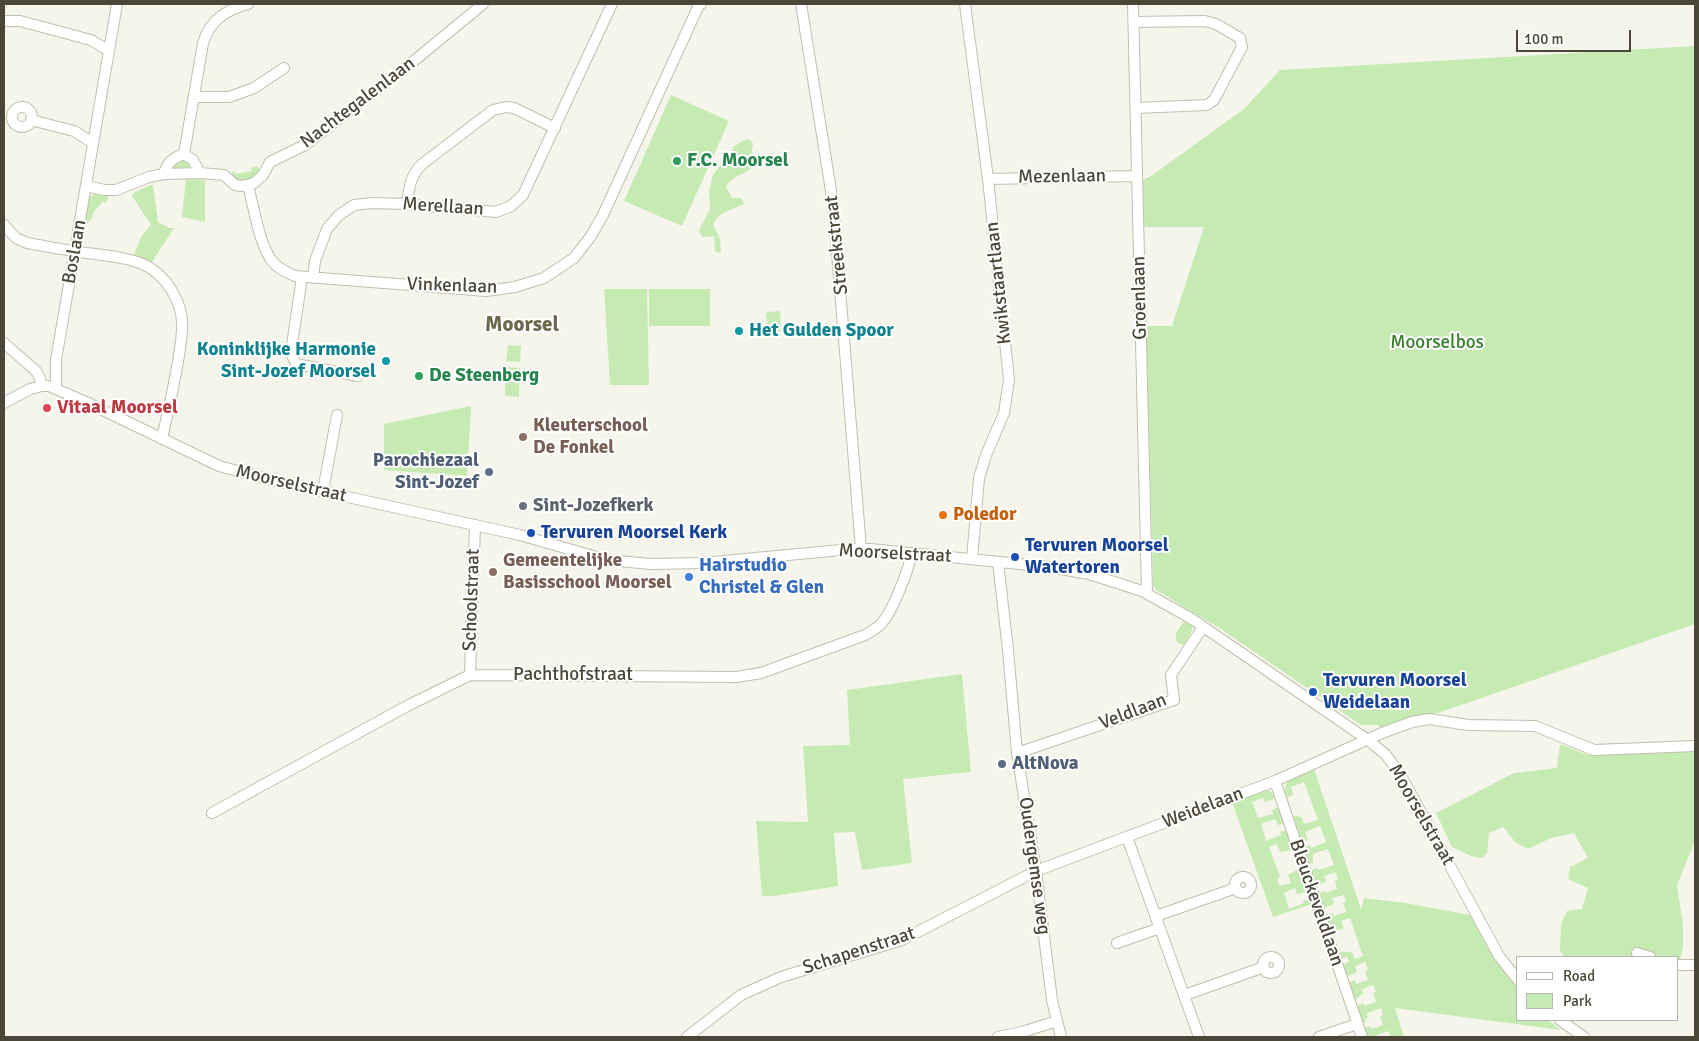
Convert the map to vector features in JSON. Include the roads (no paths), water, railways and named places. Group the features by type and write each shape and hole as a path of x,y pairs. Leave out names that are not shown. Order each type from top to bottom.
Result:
{"street":[{"name":"Boslaan","path":"48,386 56,360 117,4"},
{"path":"184,154 203,43 207,32 221,15 248,4"},
{"name":"Nachtegalenlaan","path":"248,186 254,184 263,175 270,162 305,145 430,48 483,4"},
{"name":"Merellaan","path":"358,376 296,364 292,355 292,345 308,277 327,229 339,215 354,205 372,203 408,204 496,212 511,206 523,195 612,4"},
{"name":"Vinkenlaan","path":"248,186 263,246 272,261 281,269 295,276 486,291 515,287 544,278 574,258 592,236 701,4"},
{"name":"Streekstraat","path":"801,4 833,203 861,549"},
{"name":"Kwikstaartlaan","path":"965,4 988,179 1009,380 1004,413 986,455 980,478 972,559"},
{"name":"Groenlaan","path":"1133,4 1147,593"},
{"path":"4,21 20,21 92,40 109,51"},
{"path":"1134,22 1205,21 1216,24 1240,38 1242,47 1214,100 1207,105 1136,108"},
{"path":"92,40 112,35"},
{"path":"195,97 228,97 254,88 284,68"},
{"path":"408,204 410,184 418,169 493,110 506,107 514,108 554,128"},
{"path":"32,120 74,131 93,143"},
{"path":"74,131 96,127"},
{"path":"184,154 193,160 200,173"},
{"path":"164,174 170,161 184,154"},
{"path":"86,186 116,190 148,177 164,174 200,173 221,174 235,185 248,186"},
{"name":"Mezenlaan","path":"988,179 1136,176"},
{"path":"4,225 16,238 23,242 119,257 141,263 157,273 171,289 178,303 182,328 173,387 162,439"},
{"path":"4,343 36,371 48,386 23,392 4,403"},
{"name":"Moorselstraat","path":"48,386 219,466 528,537 595,557 634,564 702,563 752,557 861,549 972,559 1078,572 1147,593 1204,627 1368,740 1385,754 1399,772 1500,956 1516,977"},
{"path":"323,491 337,415"},
{"name":"Schoolstraat","path":"470,675 476,526"},
{"name":"Pachthofstraat","path":"212,813 407,706 470,675 736,677 761,673 864,635 876,629 883,622 909,566 912,553"},
{"name":"Oudergemse weg","path":"998,562 1017,753 1036,872 1052,1000 1061,1037"},
{"name":"Veldlaan","path":"1017,753 1174,700 1171,675 1204,627"},
{"name":"Weidelaan","path":"1036,872 1275,781 1407,724 1428,719 1468,724 1535,726 1594,750 1695,746"},
{"name":"Bleuckeveldlaan","path":"1275,781 1362,1037"},
{"path":"1127,837 1199,1037"},
{"name":"Schapenstraat","path":"688,1037 741,995 749,991 781,977 902,940 1036,872"},
{"path":"1156,916 1236,888"},
{"path":"1117,943 1160,928"},
{"path":"1637,953 1647,956"},
{"path":"1679,965 1695,965"},
{"path":"1185,995 1264,967"},
{"path":"998,1037 1057,1021"},
{"path":"1561,1021 1584,1037"},
{"path":"1319,1037 1357,1024"}],"place":[{"name":"F.C. Moorsel","path":"677,161"},
{"name":"Het Gulden Spoor","path":"739,331"},
{"name":"Koninklijke Harmonie Sint-Jozef Moorsel","path":"386,361"},
{"name":"De Steenberg","path":"419,376"},
{"name":"Vitaal Moorsel","path":"47,408"},
{"name":"Kleuterschool De Fonkel","path":"523,437"},
{"name":"Parochiezaal Sint-Jozef","path":"489,472"},
{"name":"Sint-Jozefkerk","path":"523,506"},
{"name":"Poledor","path":"943,515"},
{"name":"Tervuren Moorsel Kerk","path":"531,533"},
{"name":"Tervuren Moorsel Watertoren","path":"1015,557"},
{"name":"Gemeentelijke Basisschool Moorsel","path":"493,572"},
{"name":"Hairstudio Christel & Glen","path":"689,577"},
{"name":"Tervuren Moorsel Weidelaan","path":"1313,692"},
{"name":"AltNova","path":"1002,764"}],"district":[{"name":"Moorsel","path":"522,325"}],"park label":[{"name":"Moorselbos","path":"1437,343"}]}
